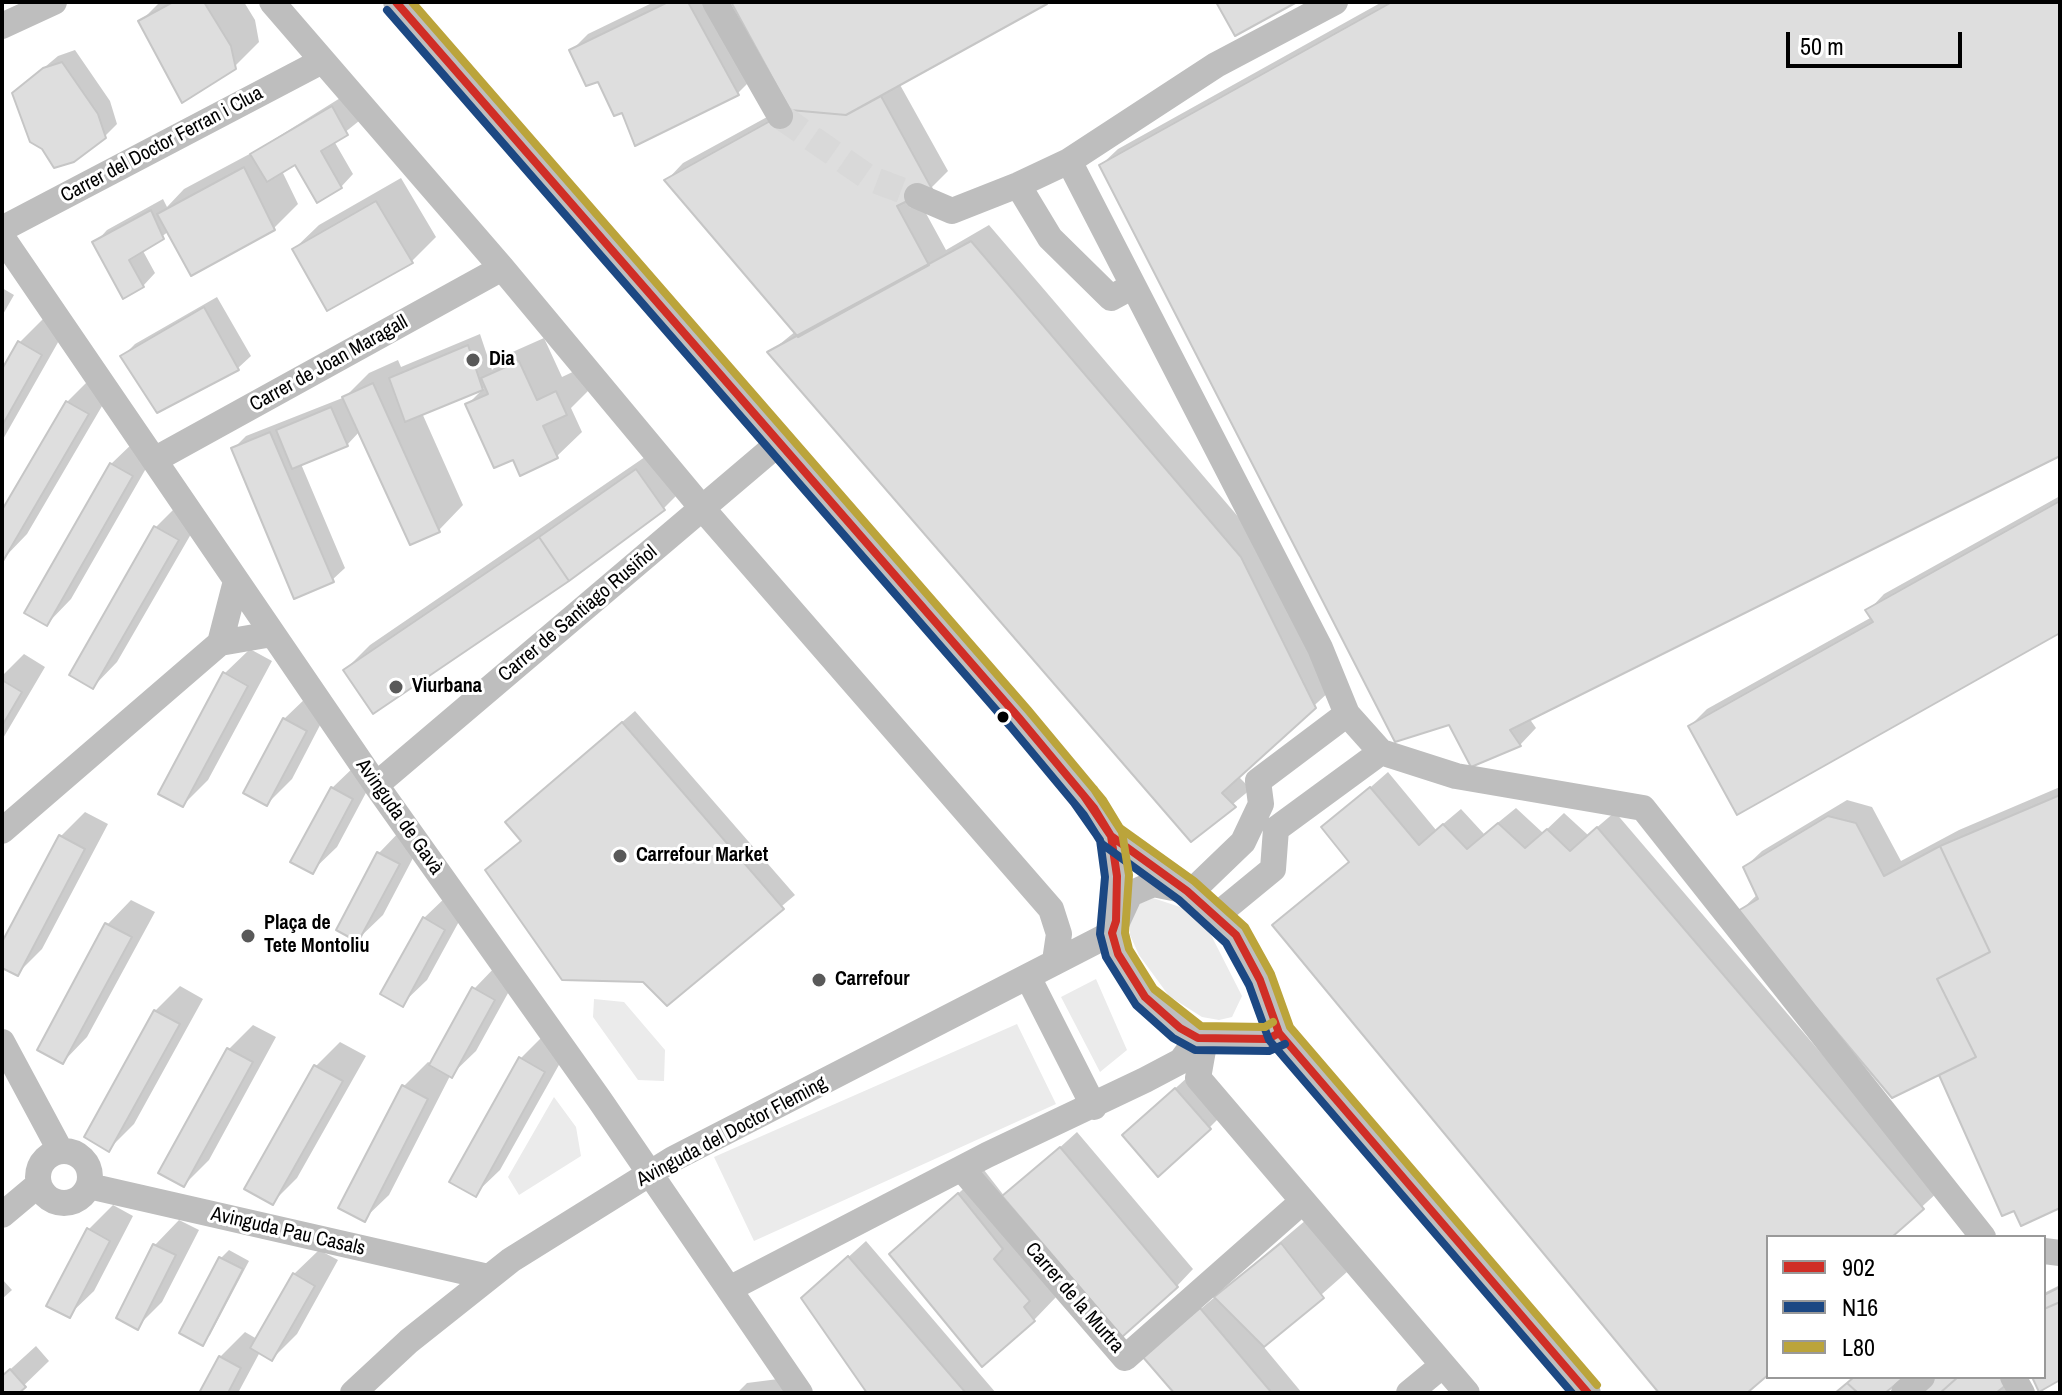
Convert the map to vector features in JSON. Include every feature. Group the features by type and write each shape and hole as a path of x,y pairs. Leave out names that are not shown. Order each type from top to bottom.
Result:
{"street":[{"path":"2,26 54,2"},
{"path":"272,2 502,268 702,508 1051,909 1059,934 1055,961"},
{"path":"396,2 1019,718 1094,808 1111,836 1188,892 1236,935 1260,980 1279,1033 1588,1393"},
{"path":"715,2 780,116"},
{"path":"917,196 952,211 1018,185 1069,161 1216,65 1335,2"},
{"name":"Carrer del Doctor Ferran i Clua","path":"2,229 322,61"},
{"path":"1069,161 1320,648 1347,714 1381,752 1456,776 1643,808 1981,1235"},
{"path":"1018,185 1050,238 1111,298 1133,286"},
{"name":"Avinguda de Gavà","path":"2,237 376,785 731,1288 800,1393"},
{"name":"Carrer de Joan Maragall","path":"156,459 502,268"},
{"name":"Carrer de Santiago Rusiñol","path":"376,785 780,442"},
{"path":"220,643 236,581"},
{"path":"2,831 220,643 272,634"},
{"path":"1188,892 1243,842 1261,804 1258,781 1347,714"},
{"path":"1217,915 1273,869 1276,829 1381,752"},
{"path":"1111,836 1117,876 1114,927 1118,954 1145,997 1180,1028 1211,1039 1268,1039 1279,1033"},
{"path":"1114,927 1130,894 1153,884 1188,892"},
{"name":"Avinguda del Doctor Fleming","path":"353,1393 409,1341 488,1277 648,1174 1029,979 1114,927"},
{"path":"1029,979 1094,1107"},
{"path":"731,1288 962,1169 1094,1107 1181,1061 1211,1039 1249,1032 1263,1014 1260,980"},
{"path":"1211,1039 1198,1078 1467,1393"},
{"path":"2,1042 60,1150"},
{"path":"2,1215 39,1184 42,1162 60,1150 71,1151 86,1162 89,1186 78,1199 60,1203 50,1199 39,1184"},
{"name":"Carrer de la Murtra","path":"962,1169 1125,1358 1303,1201"},
{"name":"Avinguda Pau Casals","path":"89,1186 488,1277"},
{"path":"1409,1393 1443,1365"},
{"path":"1904,1393 1920,1379"}],"shaded area":[{"path":"1153,898 1186,909 1210,933 1242,996 1232,1017 1219,1020 1202,1017 1169,996 1139,955 1130,935 1130,916 1137,905"},
{"path":"1096,979 1127,1050 1100,1072 1061,997"},
{"path":"594,999 624,1002 665,1050 664,1081 638,1080 593,1017"},
{"path":"1017,1024 1056,1104 754,1241 714,1157"},
{"path":"554,1097 576,1127 581,1156 519,1195 508,1177"}],"building":[{"path":"173,2 204,2 231,46 236,69 182,103 138,21"},
{"path":"668,2 688,2 739,95 635,146 622,113 614,116 598,82 586,86 569,50"},
{"path":"731,2 1047,4 846,115 790,110"},
{"path":"1216,2 1297,2 1235,36"},
{"path":"1392,2 2060,2 2060,456 1510,730 1521,746 1471,767 1449,725 1395,742 1099,165"},
{"path":"62,62 98,114 106,138 74,162 54,168 42,149 30,142 12,93 43,68"},
{"path":"881,96 932,189 897,206 929,265 798,337 664,180 790,110 846,115"},
{"path":"332,106 348,135 321,151 342,188 317,203 295,165 267,182 250,154"},
{"path":"244,167 275,230 191,276 157,214"},
{"path":"376,201 413,263 327,311 292,249"},
{"path":"151,210 164,239 129,260 144,287 123,299 92,242"},
{"path":"971,241 1241,557 1316,708 1222,793 1236,807 1191,842 767,352"},
{"path":"204,307 239,370 157,413 120,356"},
{"path":"18,341 42,355 2,426 2,369"},
{"path":"468,345 483,390 405,422 389,378"},
{"path":"519,361 537,400 556,391 567,415 543,426 558,458 520,476 513,460 494,468 465,404 488,394 481,378"},
{"path":"373,383 440,532 410,545 342,397"},
{"path":"66,401 89,414 3,561 2,510"},
{"path":"331,407 348,446 292,469 276,430"},
{"path":"270,432 334,582 294,599 231,448"},
{"path":"110,463 133,476 47,626 24,613"},
{"path":"636,469 665,510 569,581 539,537"},
{"path":"2060,501 2060,633 1737,815 1688,726 1873,622 1865,610"},
{"path":"154,526 179,540 93,689 69,675"},
{"path":"539,537 569,581 373,714 343,670"},
{"path":"223,672 248,686 183,807 158,794"},
{"path":"2,680 22,692 2,726"},
{"path":"283,718 307,731 267,806 243,793"},
{"name":"Carrefour Market","path":"622,722 784,909 667,1006 643,982 562,980 485,870 521,841 505,822"},
{"path":"331,787 353,799 313,874 290,862"},
{"path":"1370,787 1419,845 1443,824 1467,849 1498,823 1525,848 1547,829 1570,851 1597,827 1924,1209 1894,1235 1766,1235 1766,1377 1747,1393 1659,1393 1272,925 1349,862 1321,827"},
{"path":"2060,795 2060,1208 2021,1226 2014,1211 2002,1216 1939,1075 1976,1057 1937,979 1990,952 1940,846"},
{"path":"1828,816 1856,823 1884,876 1940,846 1990,952 1937,979 1976,1057 1892,1098 1736,912 1758,899 1743,867"},
{"path":"59,835 85,849 18,976 2,968 2,942"},
{"path":"377,852 400,864 358,942 336,930"},
{"path":"423,917 445,930 403,1007 380,994"},
{"path":"105,923 132,937 63,1064 37,1050"},
{"path":"472,987 495,1000 452,1078 429,1065"},
{"path":"154,1010 180,1024 109,1152 84,1137"},
{"path":"227,1048 253,1062 184,1187 158,1173"},
{"path":"519,1057 545,1072 476,1197 449,1182"},
{"path":"314,1065 343,1081 273,1205 244,1189"},
{"path":"402,1085 428,1099 365,1222 338,1208"},
{"path":"1175,1088 1211,1129 1158,1177 1122,1135"},
{"path":"1060,1147 1178,1287 1122,1337 1002,1196"},
{"path":"958,1193 1003,1249 994,1259 1030,1301 1024,1307 1035,1321 982,1367 889,1254"},
{"path":"87,1228 110,1241 70,1318 46,1306"},
{"path":"1281,1243 1324,1298 1264,1347 1214,1297"},
{"path":"153,1244 176,1255 138,1330 116,1318"},
{"path":"848,1256 966,1393 867,1393 801,1298"},
{"path":"219,1257 243,1269 203,1346 179,1333"},
{"path":"293,1273 315,1286 272,1361 250,1348"},
{"path":"2060,1287 2060,1302 2046,1308 2046,1294"},
{"path":"2060,1302 2060,1380 2039,1392 2033,1379 2046,1379 2046,1308"},
{"path":"1200,1308 1272,1393 1174,1393 1142,1356"},
{"path":"219,1356 241,1368 228,1393 199,1393"},
{"path":"10,1369 26,1387 19,1393 2,1393 2,1376"},
{"path":"1852,1379 1902,1379 1885,1393 1858,1393 1847,1383"},
{"path":"1928,1379 1956,1379 1940,1393 1913,1393"},
{"path":"1956,1379 2003,1379 2006,1385 1996,1393 1940,1393"},
{"path":"1847,1383 1858,1393 1835,1393"}],"tunnel":[{"path":"780,116 869,178 917,196"}],"transit line":[{"name":"902","path":"396,2 1019,718 1094,808 1111,836 1187,891 1236,935 1260,980 1279,1033 1588,1393"},
{"name":"L80","path":"412,2 1028,710 1103,800 1120,828 1194,881 1245,927 1271,974 1290,1027 1597,1385"},
{"name":"N16","path":"387,10 1010,726 1084,815 1102,844 1179,900 1226,943 1249,985 1269,1040 1572,1393"},
{"name":"L80","path":"1094,789 1122,832 1129,875 1125,933 1129,949 1154,989 1201,1026 1265,1027 1273,1022"},
{"name":"902","path":"1084,796 1111,836 1117,876 1116,921 1112,933 1118,954 1145,997 1180,1028 1198,1038 1268,1039 1279,1033"},
{"name":"N16","path":"1074,803 1100,840 1105,877 1100,934 1106,957 1136,1005 1173,1038 1195,1050 1269,1051 1285,1044"}],"place":[{"name":"Dia","path":"473,360"},
{"name":"Viurbana","path":"396,687"},
{"name":"Carrefour Market","path":"620,856"},
{"name":"Plaça de Tete Montoliu","path":"248,936"},
{"name":"Carrefour","path":"819,980"}]}
